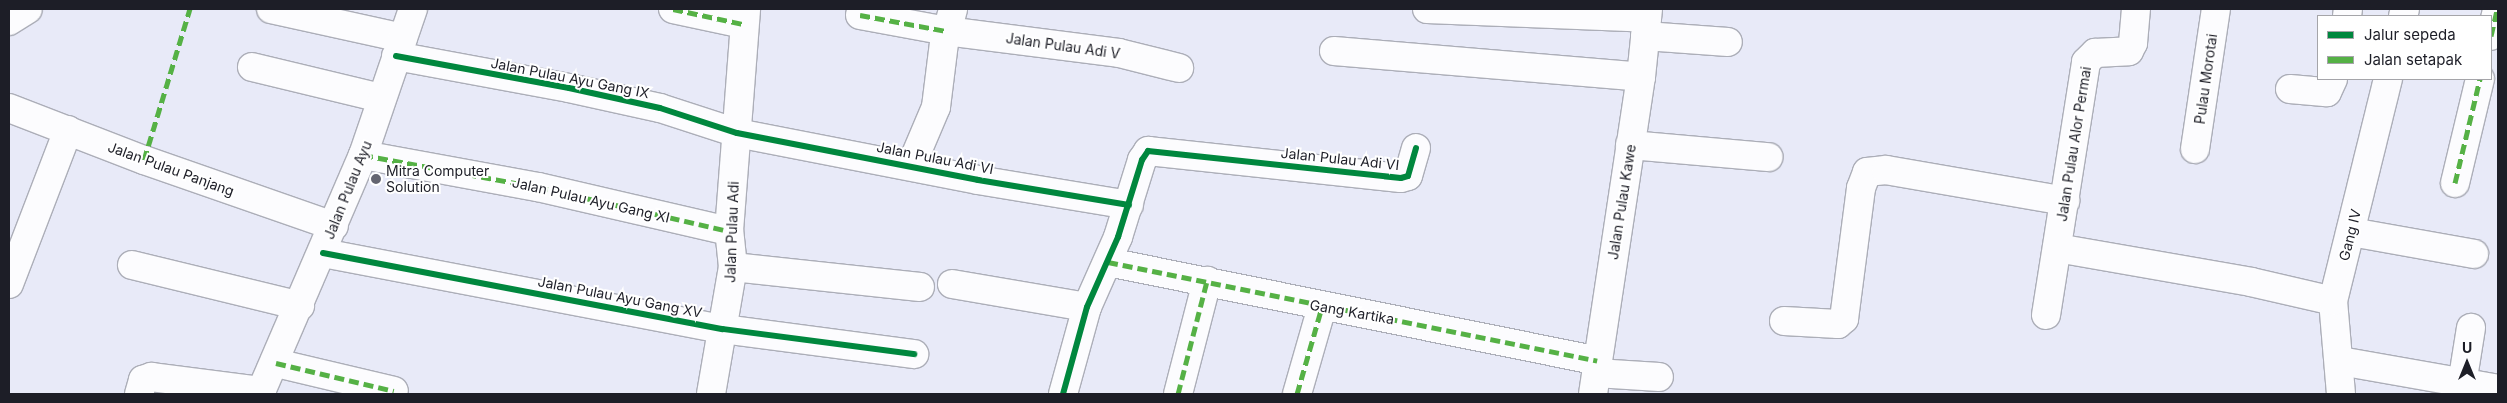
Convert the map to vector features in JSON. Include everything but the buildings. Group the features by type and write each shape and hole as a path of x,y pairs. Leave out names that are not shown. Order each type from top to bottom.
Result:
{"street":[{"path":"9,21 28,9"},
{"name":"Jalan Pulau Ayu Gang IX","path":"271,9 399,47 660,108 737,133"},
{"name":"Jalan Pulau Ayu","path":"261,393 276,363 363,155 413,9"},
{"path":"673,9 744,16"},
{"path":"1427,9 1647,21 1728,42"},
{"name":"Jalan Pulau Alor Permai","path":"2046,315 2086,62 2095,53 2129,51 2133,43 2136,9"},
{"name":"Pulau Morotai","path":"2196,149 2216,9"},
{"path":"2492,32 2497,9"},
{"name":"Jalan Pulau Adi V","path":"860,15 950,20 1120,53 1179,68"},
{"name":"Jalan Pulau Adi","path":"711,394 732,267 729,231 744,16"},
{"path":"911,166 936,107 950,20"},
{"name":"Jalan Pulau Kawe","path":"1596,376 1641,77 1647,21"},
{"path":"1334,52 1641,77"},
{"path":"252,67 381,98"},
{"path":"2290,89 2327,92 2333,80"},
{"name":"Gang IV","path":"2341,394 2340,361 2333,301 2388,80"},
{"path":"2455,183 2480,80"},
{"name":"Jalan Pulau Panjang","path":"9,108 144,160 334,226"},
{"path":"9,284 68,130"},
{"name":"Jalan Pulau Adi VI","path":"737,133 1129,205"},
{"path":"1630,145 1768,157"},
{"name":"Jalan Pulau Adi VI","path":"1062,394 1087,307 1108,262 1129,205 1142,160 1151,151 1401,178 1408,176 1416,148"},
{"name":"Jalan Pulau Ayu Gang XI","path":"363,155 538,187 729,231"},
{"path":"1784,321 1838,324 1844,319 1860,188 1867,172 1886,170 2065,201"},
{"path":"2351,232 2474,254"},
{"path":"2057,248 2251,282 2333,301"},
{"name":"Jalan Pulau Ayu Gang XV","path":"323,253 723,329 914,354"},
{"name":"Gang Kartika","path":"1108,262 1206,280 1322,307 1596,376 1659,377"},
{"path":"132,265 300,306"},
{"path":"732,267 920,287"},
{"path":"1178,394 1206,280"},
{"path":"952,284 1087,307"},
{"path":"1297,394 1322,307"},
{"path":"2462,384 2471,328"},
{"path":"2340,361 2498,389"},
{"path":"276,363 394,391"},
{"path":"139,394 143,380 151,377 261,393"}],"marked path":[{"path":"144,160 190,9"},
{"path":"673,9 743,24"},
{"path":"2492,32 2497,9"},
{"path":"860,15 946,31"},
{"path":"2455,183 2480,80"},
{"path":"363,155 538,187 729,231"},
{"path":"1108,262 1597,361"},
{"path":"1178,394 1207,281"},
{"path":"1297,394 1322,307"},
{"path":"276,363 394,391"}],"cycle path":[{"path":"396,56 569,88 660,108 737,133 978,180 1129,205"},
{"path":"1063,394 1087,307 1118,237 1142,160 1148,151 1401,178 1408,176 1416,148"},
{"path":"323,253 723,329 914,354"}],"place":[{"name":"Mitra Computer Solution","path":"376,179"}]}
